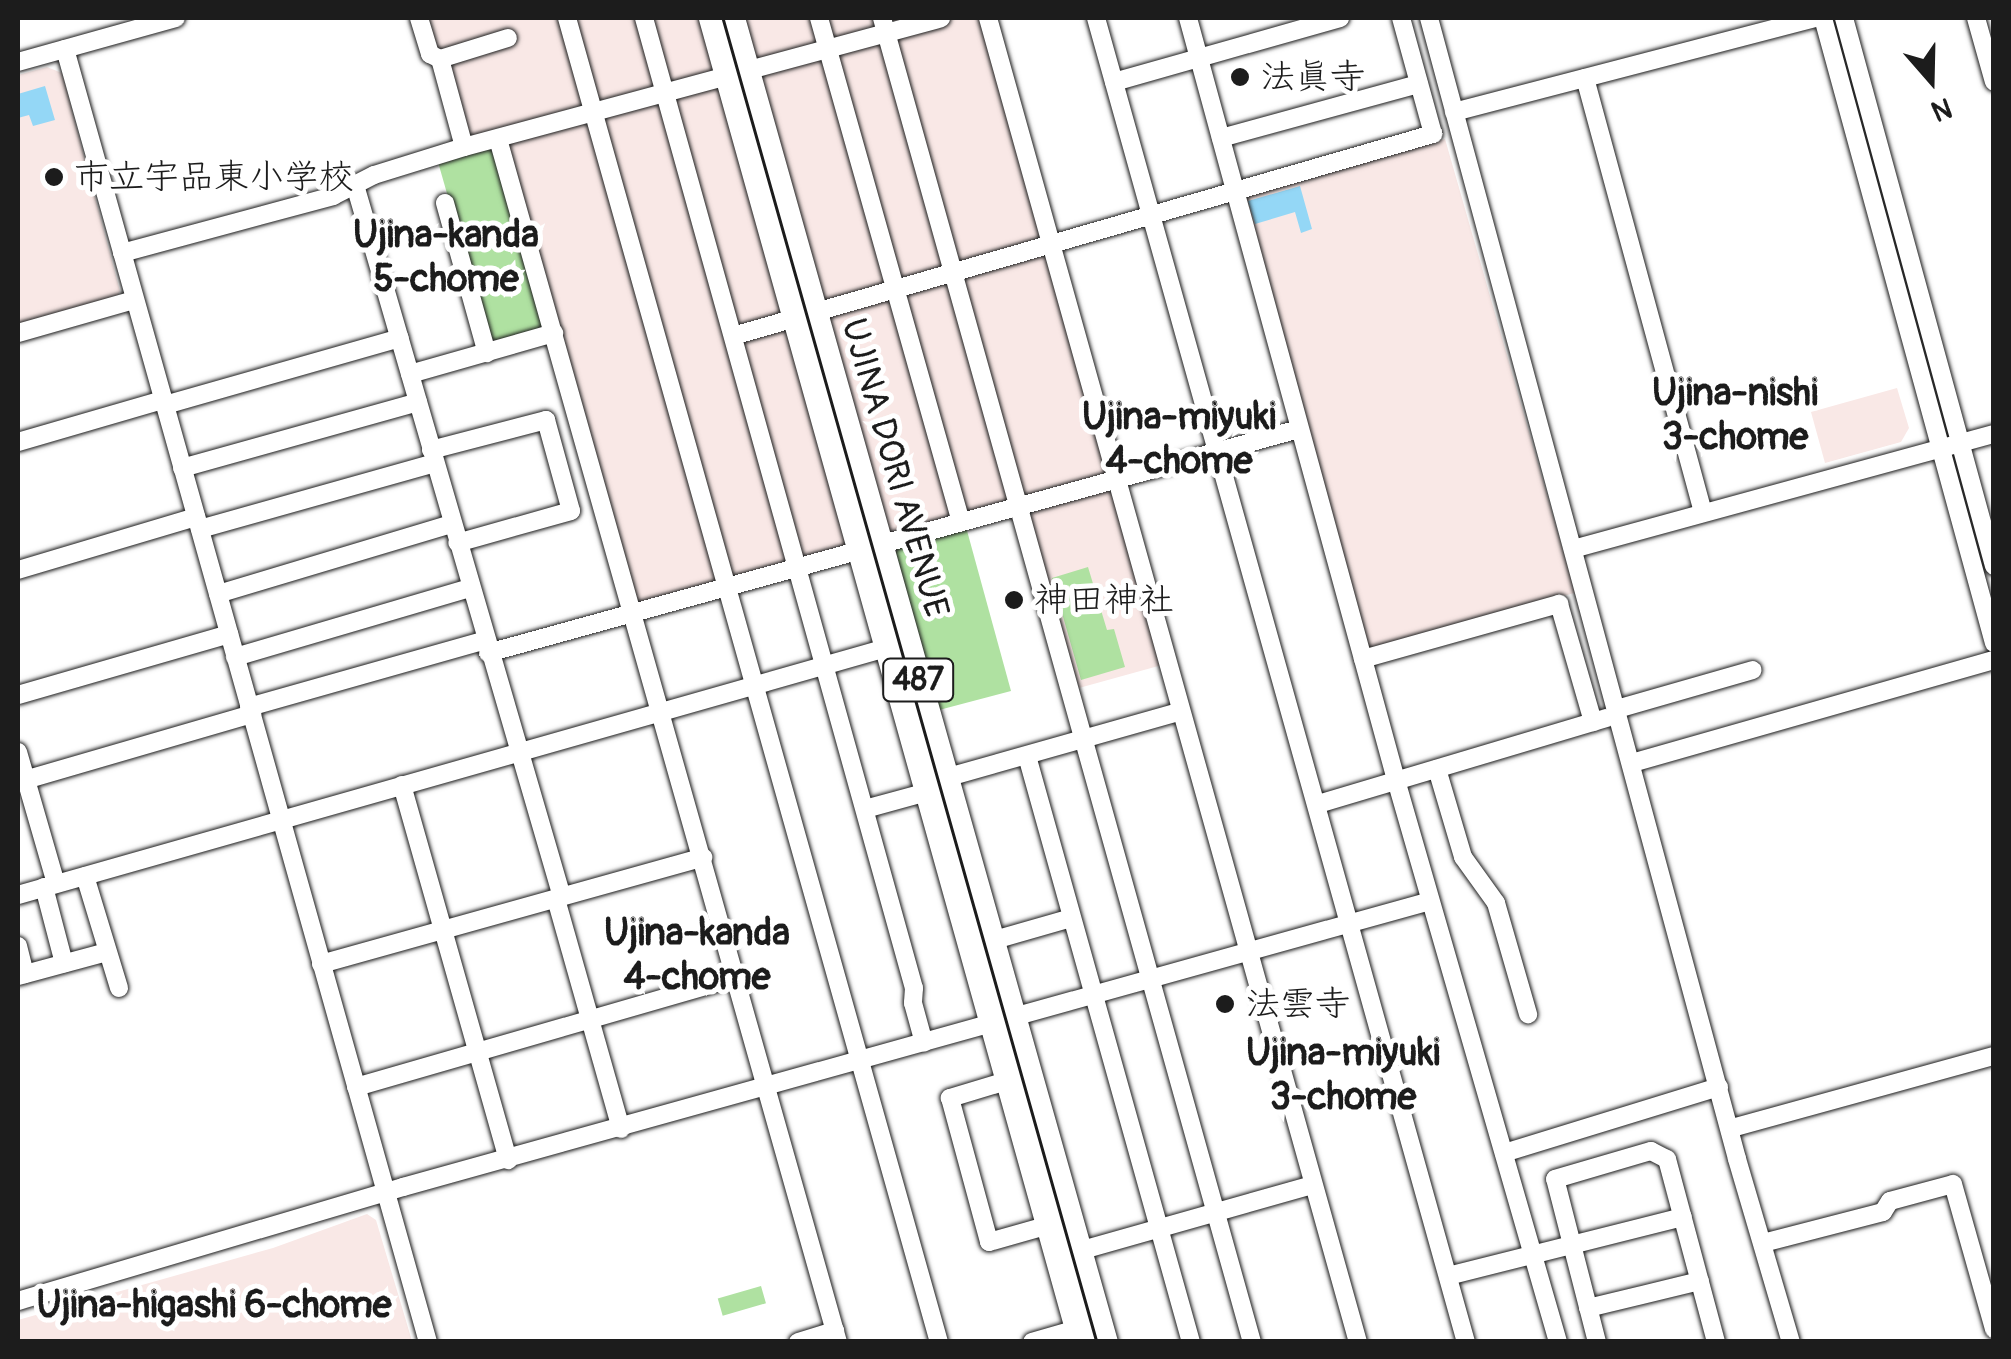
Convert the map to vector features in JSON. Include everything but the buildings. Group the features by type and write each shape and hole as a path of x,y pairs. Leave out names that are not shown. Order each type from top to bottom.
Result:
{"highway":[{"name":"UJINA DORI AVENUE","path":"711,18 736,72 1003,1020 1106,1342"},
{"name":"UJINA DORI AVENUE","path":"732,18 736,72"},
{"name":"UJINA DORI AVENUE","path":"936,785 991,941 1010,1080 1079,1335"}],"street":[{"path":"18,62 176,18"},
{"path":"419,18 430,54 440,60 464,147"},
{"path":"566,18 940,1342"},
{"path":"644,18 914,988 913,1002 924,1043"},
{"path":"819,18 962,522"},
{"path":"122,253 333,196 355,184 464,147 828,48 884,24 940,18"},
{"path":"988,18 1358,1342"},
{"path":"1096,18 1466,1342"},
{"path":"1188,18 1396,780 1558,1342"},
{"path":"1114,82 1340,18"},
{"path":"733,336 1150,212 1432,134 1401,18"},
{"path":"1416,18 1425,48 1443,70"},
{"path":"1429,18 1599,646 1606,716 1658,908 1674,920"},
{"path":"1454,112 1814,18"},
{"path":"1823,18 1994,643"},
{"path":"1844,18 1994,566"},
{"path":"1976,18 1994,82"},
{"path":"884,24 1252,1342"},
{"path":"440,60 508,38"},
{"path":"65,48 428,1342"},
{"path":"1585,78 1703,512"},
{"path":"1221,138 1419,84"},
{"path":"498,139 837,1336 798,1342"},
{"path":"355,184 486,646 520,751 621,1129"},
{"path":"445,204 488,353"},
{"path":"18,333 134,300"},
{"path":"410,374 554,333"},
{"path":"18,442 400,338"},
{"path":"182,468 418,402"},
{"path":"18,570 198,524 433,457 546,420 571,511 457,543"},
{"path":"21,781 250,711 486,646 635,612 1299,429"},
{"path":"1573,549 1994,434"},
{"path":"218,594 452,524"},
{"path":"235,657 470,588"},
{"path":"1363,659 1558,604 1606,716 1632,763 1790,1342"},
{"path":"18,695 229,634"},
{"path":"18,894 896,645"},
{"path":"1632,763 1994,660"},
{"path":"1318,804 1753,670"},
{"path":"865,809 1179,712"},
{"path":"18,752 21,781 50,886 64,963"},
{"path":"1027,756 1191,1342"},
{"path":"1436,769 1463,856 1496,903 1528,1014"},
{"path":"402,785 508,1160"},
{"path":"321,964 702,857"},
{"path":"85,876 118,988"},
{"path":"18,1301 1430,901"},
{"path":"991,941 1072,918"},
{"path":"18,946 21,975 106,952"},
{"path":"356,1087 736,977"},
{"path":"1732,1128 1994,1056"},
{"path":"1010,1080 950,1098 988,1242 1049,1225"},
{"path":"1504,1153 1719,1087"},
{"path":"1597,1342 1555,1179 1651,1152 1667,1159 1716,1342"},
{"path":"1762,1243 1883,1212 1890,1201 1953,1184 1994,1329"},
{"path":"1079,1251 1312,1185"},
{"path":"1448,1276 1683,1217"},
{"path":"1588,1308 1700,1280"},
{"path":"1032,1342 1079,1335"}],"shaded area":[{"path":"419,18 983,18 1108,475 636,607 496,139 466,146"},
{"name":"市立宇品東小学校","path":"47,67 62,73 120,291 117,297 18,325 18,75"},
{"path":"1445,139 1575,593 1368,652 1238,198"},
{"path":"1897,388 1909,428 1901,442 1825,463 1811,412"},
{"path":"1106,490 1113,493 1162,665 1079,688 1029,518 1034,511"},
{"path":"367,1214 376,1220 412,1341 18,1341 18,1320 273,1248"}],"green space":[{"path":"488,148 497,153 545,323 541,330 500,342 488,337 438,162"},
{"path":"966,527 1011,691 939,710 895,554 898,547"},
{"path":"1088,567 1107,630 1114,629 1125,667 1081,680 1052,578"},
{"path":"761,1286 766,1303 723,1316 718,1298"}],"water":[{"path":"45,86 55,120 33,126 29,115 18,118 18,94"},
{"path":"1300,186 1312,229 1301,233 1295,212 1255,224 1248,201"}],"tram line":[{"path":"723,18 1097,1342"}],"place":[{"name":"法眞寺","path":"1240,77"},
{"name":"市立宇品東小学校","path":"54,177"},
{"name":"神田神社","path":"1014,600"},
{"name":"法雲寺","path":"1225,1004"}],"district":[{"name":"Ujina-kanda 5-chome","path":"446,258"},
{"name":"Ujina-nishi 3-chome","path":"1735,416"},
{"name":"Ujina-miyuki 4-chome","path":"1179,440"},
{"name":"Ujina-kanda 4-chome","path":"697,956"},
{"name":"Ujina-miyuki 3-chome","path":"1343,1076"},
{"name":"Ujina-higashi 6-chome","path":"214,1306"}]}
